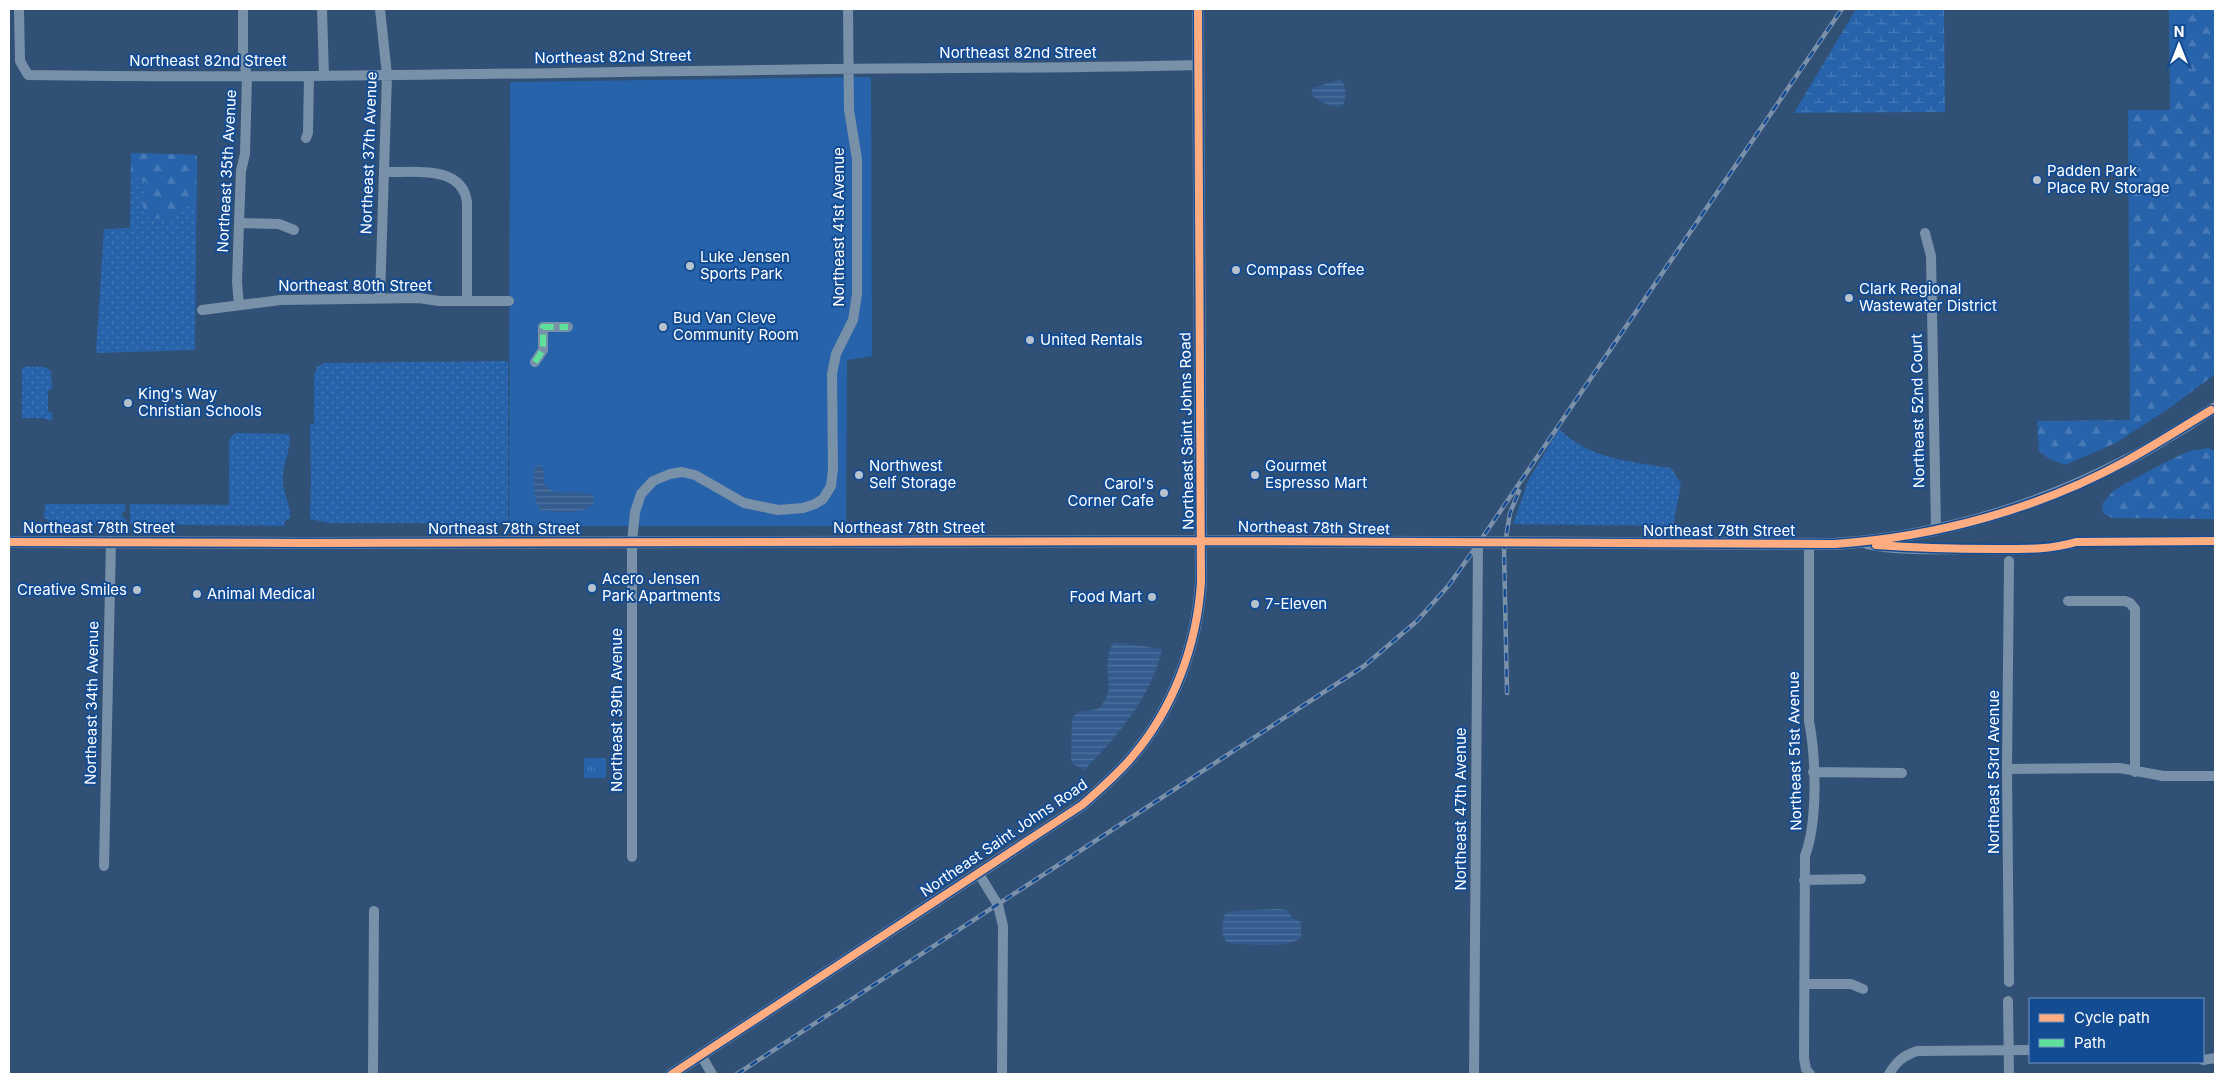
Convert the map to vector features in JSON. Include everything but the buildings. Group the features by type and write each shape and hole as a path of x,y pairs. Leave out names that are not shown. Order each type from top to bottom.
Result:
{"main road":[{"name":"Northeast Saint Johns Road","path":"672,1074 1082,805 1131,758 1150,734 1167,706 1188,655 1200,592 1202,541 1198,9"},
{"name":"Northeast 78th Street","path":"9,542 1202,541 1808,545 1860,542 1936,529 2006,511 2060,492 2126,461 2214,411"}],"street":[{"name":"Northeast 82nd Street","path":"19,9 20,61 28,75 324,76 848,68 1095,68 1198,65"},
{"name":"Northeast 35th Avenue","path":"239,305 237,282 239,223 241,171 245,154 247,76 243,57 244,9"},
{"path":"322,9 324,76"},
{"name":"Northeast 37th Avenue","path":"380,9 387,75 380,298"},
{"name":"Northeast 41st Avenue","path":"823,499 831,486 833,475 832,374 836,354 853,320 857,294 857,159 849,110 848,9"},
{"path":"306,138 308,133 309,76"},
{"path":"384,172 443,174 455,179 460,184 467,202 467,301"},
{"path":"239,223 279,224 294,230"},
{"name":"Northeast 52nd Court","path":"1925,233 1931,256 1936,529"},
{"name":"Northeast 80th Street","path":"202,310 281,300 380,298 509,301"},
{"path":"535,362 543,350 543,327 568,327"},
{"name":"Northeast 39th Avenue","path":"632,857 632,542 635,512 641,494 653,482 670,474 682,472 694,475 739,500 762,508 778,510 803,508 823,499"},
{"name":"Northeast 34th Avenue","path":"104,866 111,541"},
{"path":"1860,542 1874,545 1969,549 2060,547 2076,542 2215,541"},
{"name":"Northeast 47th Avenue","path":"1474,1074 1478,544"},
{"name":"Northeast 51st Avenue","path":"1808,545 1809,721 1813,740 1813,826 1805,856 1804,880 1804,1058 1806,1069 1810,1074"},
{"name":"Northeast 53rd Avenue","path":"2009,561 2009,982"},
{"path":"2068,601 2126,601 2132,604 2136,616 2135,772"},
{"path":"2008,769 2120,768 2163,776 2215,776"},
{"path":"1813,772 1902,773"},
{"path":"979,874 998,905 1003,926 1002,1074"},
{"path":"1804,880 1861,879"},
{"path":"373,1074 374,911"},
{"path":"1804,984 1851,984 1863,989"},
{"path":"2008,1001 2008,1074"},
{"path":"1889,1074 1904,1055 1917,1051 2029,1050"},
{"path":"701,1055 712,1074"}],"green space":[{"path":"1856,9 1944,9 1945,112 1794,113"},
{"path":"2169,9 2215,9 2215,374 2174,405 2116,443 2065,465 2048,458 2039,451 2037,421 2130,420 2128,110 2170,110"},
{"name":"Luke Jensen Sports Park","path":"871,77 872,356 847,360 846,526 509,526 510,82"},
{"path":"131,153 197,155 195,350 96,353 104,229 130,228"},
{"path":"131,153 197,155 196,203 187,203 168,220 145,217 143,204 147,183 131,174"},
{"path":"508,361 508,523 328,523 310,519 310,424 314,424 314,376 317,367 324,363"},
{"path":"28,366 45,367 51,371 52,388 48,391 48,411 52,413 52,421 42,418 22,418 22,368"},
{"path":"1559,429 1571,439 1597,453 1626,461 1671,468 1681,484 1673,526 1513,524 1528,481"},
{"path":"235,433 289,434 290,440 283,471 283,482 290,518 284,522 285,526 130,524 130,504 229,505 229,439"},
{"path":"2209,448 2215,451 2215,519 2112,518 2103,513 2102,504 2114,490 2189,451"},
{"path":"45,504 125,504 126,511 122,512 122,516 126,519 126,524 52,525 47,519 44,519"},
{"path":"584,758 606,758 606,778 584,778"}],"shaded area":[{"path":"1341,79 1346,92 1342,106 1330,105 1311,95 1313,88"},
{"path":"541,465 544,471 544,485 549,489 593,495 594,504 575,511 540,510 533,482 536,466"},
{"path":"1114,642 1162,649 1150,683 1132,715 1109,744 1084,770 1073,764 1071,759 1072,718 1078,712 1098,709 1104,702 1109,689 1109,652"},
{"path":"1287,910 1292,918 1301,922 1301,937 1296,941 1269,945 1234,944 1227,943 1225,940 1222,929 1225,914 1233,911"}],"railway":[{"path":"737,1074 1364,666 1417,621 1449,585 1478,544 1842,9"},
{"path":"1507,693 1504,550 1510,513 1519,491"}],"marked path":[{"path":"535,362 543,350 543,327 568,327"}],"cycle path":[{"path":"672,1074 1082,805 1132,757 1147,738 1171,697 1188,653 1199,606 1201,582 1198,9"},
{"path":"9,542 1202,541 1835,544 1910,535 1985,518 2022,507 2092,478 2126,461 2211,410"},
{"path":"1876,545 2016,549 2046,548 2076,542 2215,541"}],"place":[{"name":"Padden Park Place RV Storage","path":"2037,180"},
{"name":"Luke Jensen Sports Park","path":"690,266"},
{"name":"Compass Coffee","path":"1236,270"},
{"name":"Clark Regional Wastewater District","path":"1849,298"},
{"name":"Bud Van Cleve Community Room","path":"663,327"},
{"name":"United Rentals","path":"1030,340"},
{"name":"King's Way Christian Schools","path":"128,403"},
{"name":"Northwest Self Storage","path":"859,475"},
{"name":"Gourmet Espresso Mart","path":"1255,475"},
{"name":"Carol's Corner Cafe","path":"1164,493"},
{"name":"Acero Jensen Park Apartments","path":"592,588"},
{"name":"Creative Smiles","path":"137,590"},
{"name":"Animal Medical","path":"197,594"},
{"name":"Food Mart","path":"1152,597"},
{"name":"7-Eleven","path":"1255,604"}]}
